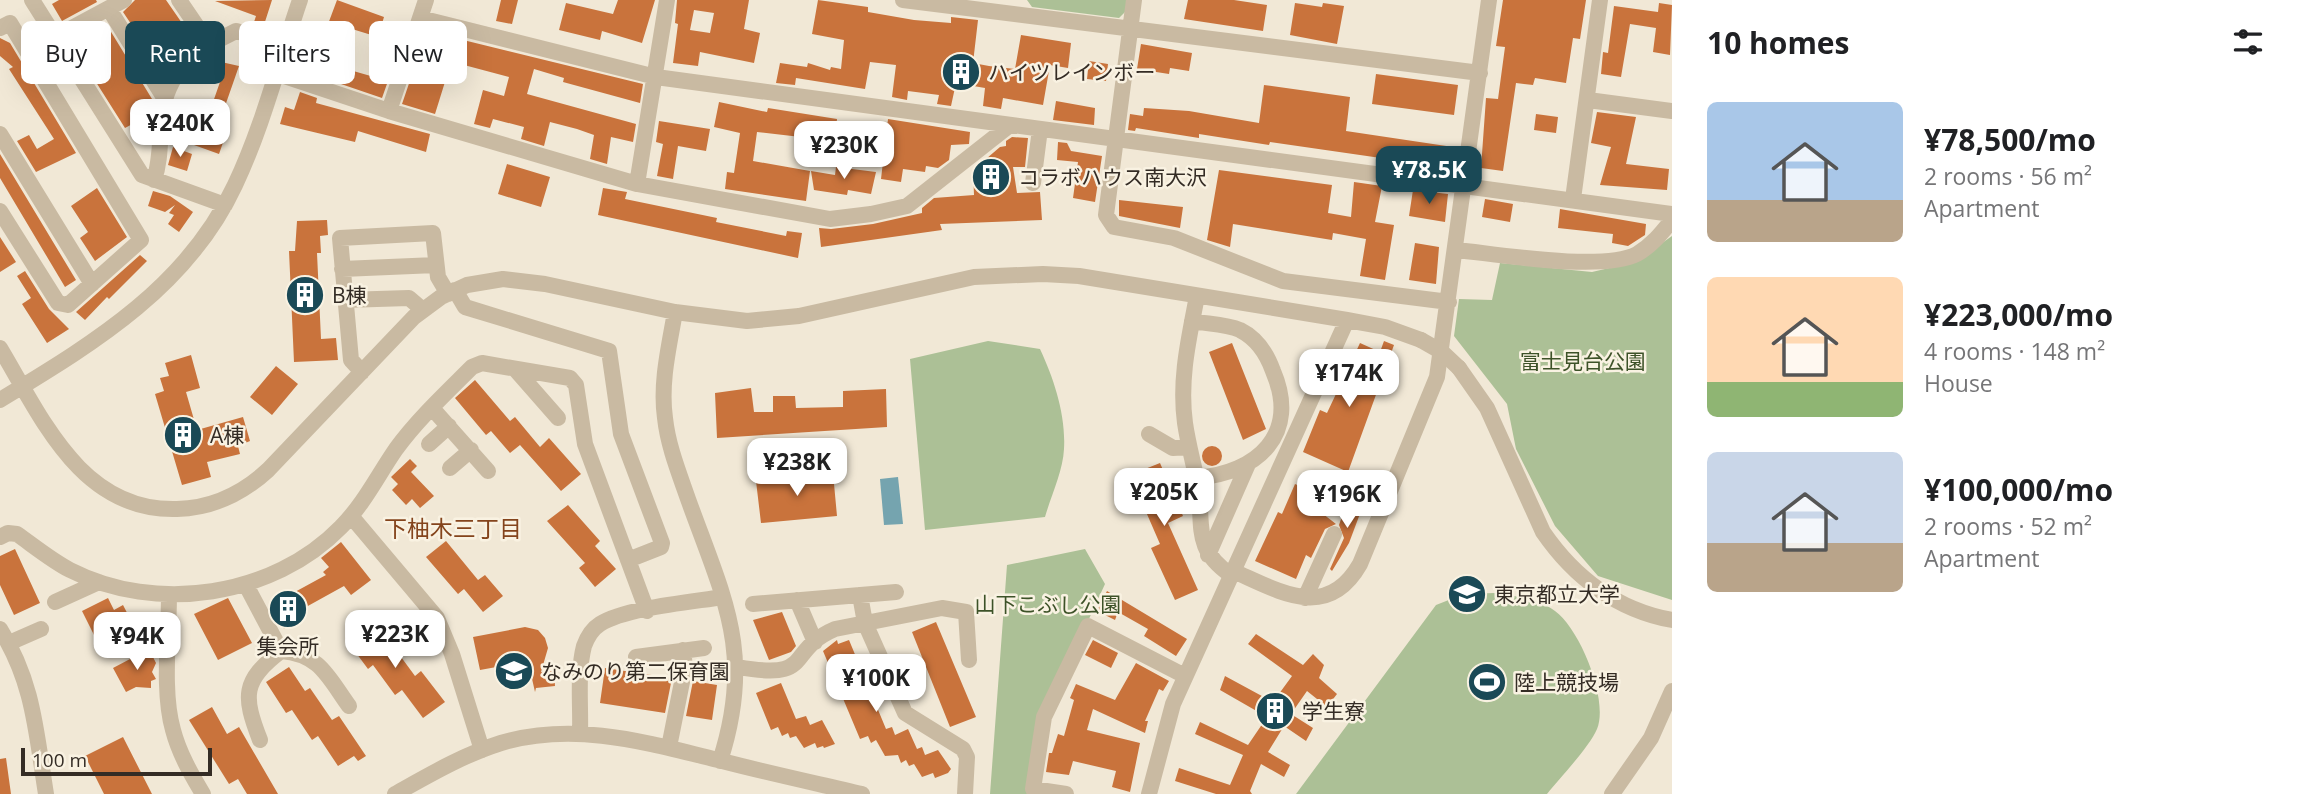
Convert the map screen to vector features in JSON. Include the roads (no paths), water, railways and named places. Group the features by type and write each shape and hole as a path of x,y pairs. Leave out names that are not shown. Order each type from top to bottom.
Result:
{"street":[{"path":"32,0 45,21"},
{"path":"86,21 124,0"},
{"path":"179,0 193,21"},
{"path":"293,21 300,0"},
{"path":"389,111 426,0"},
{"path":"637,184 667,0"},
{"path":"903,0 1019,7 1130,30 1480,73"},
{"path":"1134,0 1106,215 1114,227 1174,238 1283,281 1449,302"},
{"path":"1197,296 1183,378 1200,533 1209,555 1232,573 1282,593 1305,598 1334,592 1353,576 1360,564 1437,377 1457,250 1489,0"},
{"path":"1573,199 1600,0"},
{"path":"109,9 165,99"},
{"path":"420,18 656,77 1672,214"},
{"path":"0,28 9,23 141,240 68,305 58,303 0,211"},
{"path":"85,84 142,175 225,205"},
{"path":"154,180 158,169 165,99 174,84"},
{"path":"0,400 102,337 148,300 187,260 225,205 250,148 271,84"},
{"path":"308,84 389,111 637,184 830,219 906,206 1010,125"},
{"path":"1588,100 1672,111"},
{"path":"1033,183 1040,130"},
{"path":"0,134 92,284"},
{"path":"1457,250 1554,260 1619,259 1634,256 1655,242 1672,220"},
{"path":"362,372 351,360 340,238 434,235 438,276 465,307 609,351 621,434 662,543 661,547 628,560"},
{"path":"342,269 436,265"},
{"path":"0,348 61,449 91,482 139,506 165,510 194,509 230,498 258,480 423,310 451,292 484,281 523,280 721,320 771,320 942,282 1007,274 1079,276 1385,327 1421,340 1442,352 1459,368 1488,408 1538,522 1556,550 1586,580 1620,604 1672,620"},
{"path":"345,300 409,298 423,310"},
{"path":"675,312 665,377 665,418 672,452 733,628 738,667 727,740 720,761"},
{"path":"1149,794 1163,733 1185,676 1347,320"},
{"path":"1192,321 1240,330 1258,344 1274,372 1282,402 1280,425 1270,444 1248,464 1228,473 1196,478"},
{"path":"0,537 8,533 17,534 70,570 99,582 169,595 246,584 278,572 316,548 351,516 396,449 472,367 482,363 570,379 576,385 585,444 647,611"},
{"path":"515,369 558,418"},
{"path":"432,408 488,471"},
{"path":"429,444 449,426"},
{"path":"1149,433 1173,448 1189,446"},
{"path":"450,468 471,450"},
{"path":"1209,555 1248,464"},
{"path":"351,516 438,618 452,653 482,750"},
{"path":"1305,598 1334,534"},
{"path":"55,602 99,582"},
{"path":"246,584 281,651"},
{"path":"754,604 897,592"},
{"path":"169,595 169,699 172,729 186,765 203,794"},
{"path":"860,595 865,624 905,713 962,749 967,757 965,794"},
{"path":"580,733 582,659 589,636 600,624 647,611 723,597"},
{"path":"797,600 816,642"},
{"path":"738,667 778,672 797,663 816,642 835,629 942,608 962,609 966,612 969,660"},
{"path":"1066,794 1033,789 1044,717 1088,625 1185,676"},
{"path":"41,629 4,636 18,657 31,697 46,794"},
{"path":"636,657 704,648"},
{"path":"669,747 685,667 683,650"},
{"path":"281,651 307,656 317,662 349,706"},
{"path":"260,740 251,716 248,692 255,673 281,651"},
{"path":"1612,794 1651,738 1672,691"},
{"path":"395,794 482,750 533,737 580,733 645,741 862,794"}],"water":[{"path":"898,477 903,524 884,525 880,479"}],"place":[{"name":"ハイツレインボー","path":"961,72"},
{"name":"コラボハウス南大沢","path":"991,177"},
{"name":"B棟","path":"305,295"},
{"name":"A棟","path":"183,435"},
{"name":"東京都立大学","path":"1467,594"},
{"name":"集会所","path":"288,609"},
{"name":"なみのり第二保育園","path":"514,671"},
{"name":"陸上競技場","path":"1487,682"},
{"name":"学生寮","path":"1275,711"}],"district":[{"name":"下柚木三丁目","path":"453,528"}],"park label":[{"name":"富士見台公園","path":"1583,361"},
{"name":"山下こぶし公園","path":"1048,604"}]}
